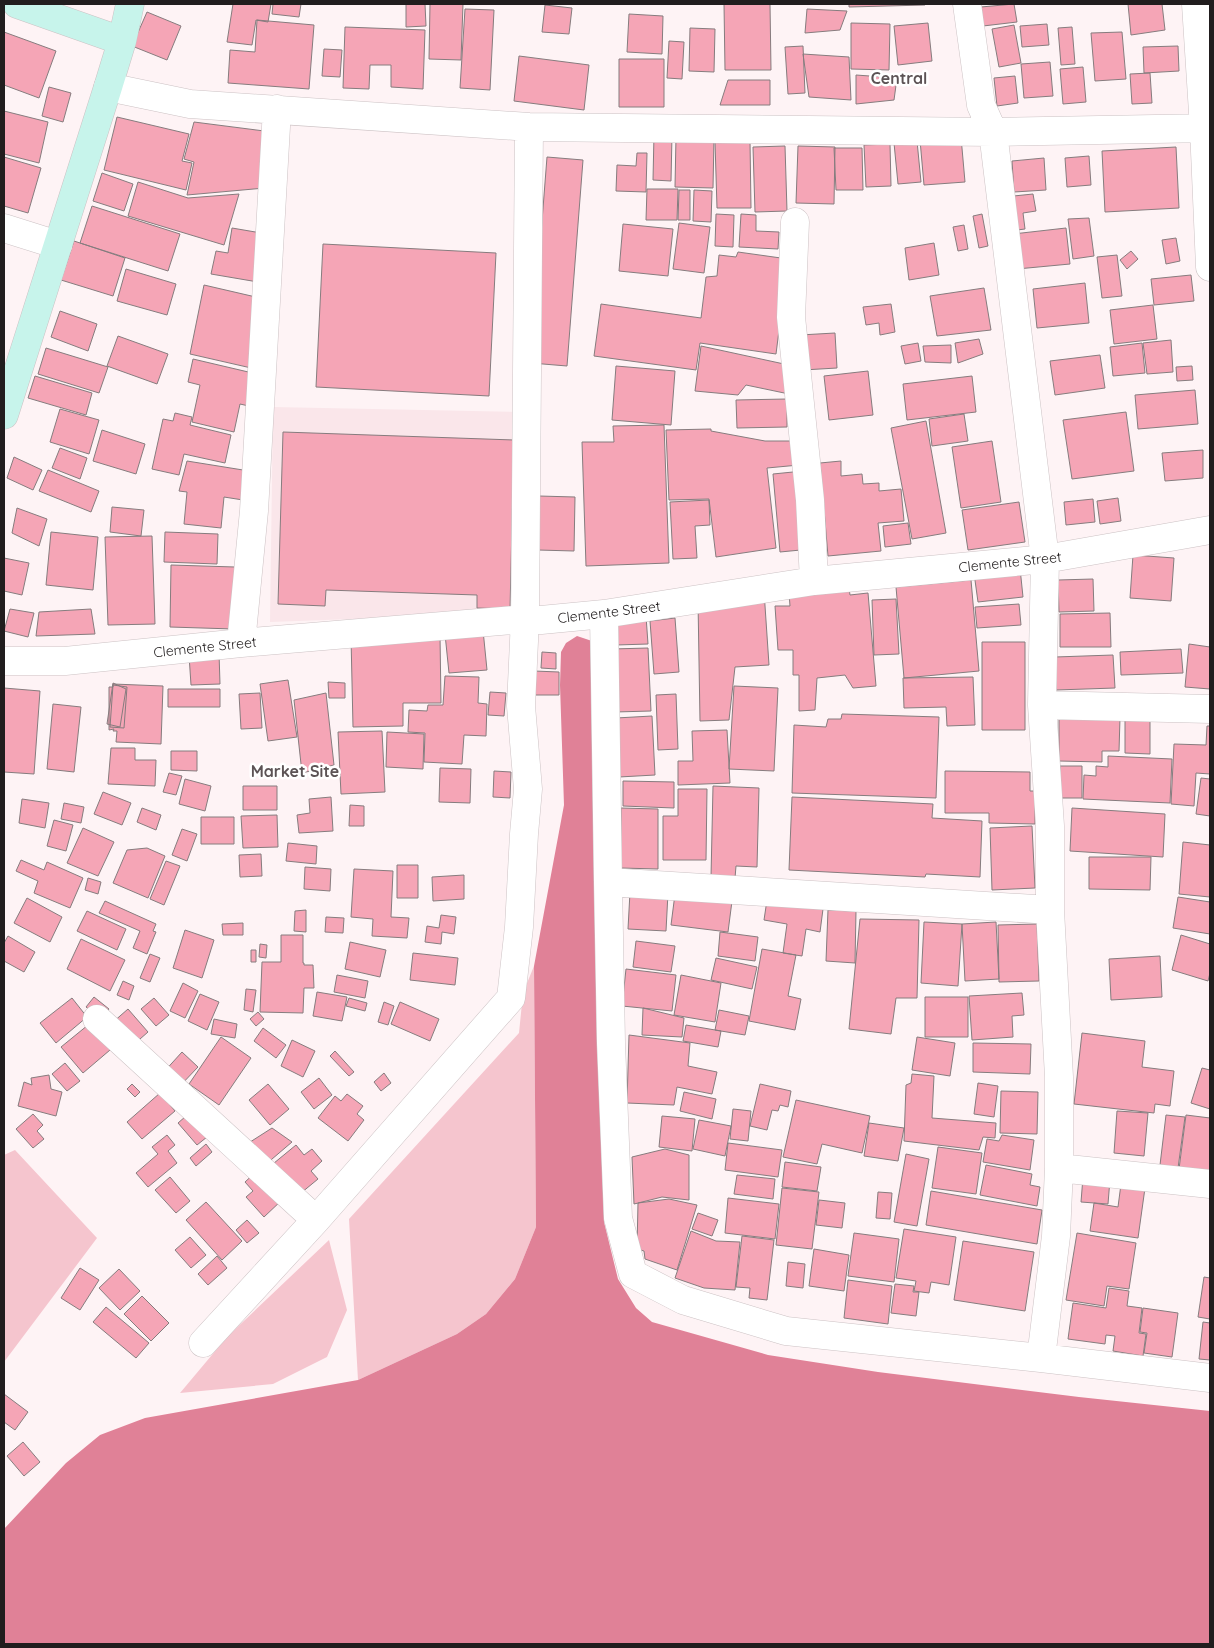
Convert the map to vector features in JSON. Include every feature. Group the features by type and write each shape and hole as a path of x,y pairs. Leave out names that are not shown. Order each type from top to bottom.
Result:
{"main road":[{"path":"17,4 122,41"},
{"path":"4,416 108,87 122,41 130,4"}],"street":[{"path":"967,4 981,105 993,132 1045,559 1042,704 1050,826 1050,910 1059,1077 1059,1168 1056,1236 1041,1358"},
{"path":"1196,4 1207,128 1210,267"},
{"path":"108,87 190,104 529,127 993,132 1207,128"},
{"path":"241,643 254,511 277,109"},
{"path":"203,1343 316,1220 511,998 519,927 528,790 521,706 533,620 529,127"},
{"path":"795,222 791,317 810,500 814,581"},
{"path":"4,228 58,246"},
{"name":"Clemente Street","path":"4,661 65,661 241,643 594,615 814,581 1045,559 1210,530"},
{"path":"594,615 608,882 610,1043 618,1218 632,1274 683,1300 786,1330 1210,1378"},
{"path":"1042,704 1210,709"},
{"path":"608,882 1050,910"},
{"path":"97,1020 316,1220"},
{"path":"1059,1168 1210,1184"}],"shaded area":[{"path":"273,407 520,412 516,613 270,622"},
{"path":"577,636 592,641 597,657 604,1222 618,1279 636,1308 652,1322 768,1355 878,1372 1210,1411 1210,1644 4,1644 4,1529 66,1463 100,1435 145,1418 358,1380 457,1334 486,1314 515,1279 536,1227 534,966 564,805 560,685 561,652 566,643"},
{"path":"534,966 536,1227 515,1279 486,1314 457,1334 358,1380 349,1219 519,1033 523,993"},
{"path":"15,1150 97,1238 4,1362 4,1155"},
{"path":"329,1240 347,1310 327,1357 273,1384 180,1393 227,1337"}],"building":[{"path":"233,4 271,4 268,22 256,20 252,45 227,42"},
{"path":"273,4 301,4 299,17 272,14"},
{"path":"406,4 425,4 426,26 406,27"},
{"path":"430,4 463,4 461,60 429,59"},
{"path":"724,4 770,4 771,70 725,70"},
{"path":"849,4 925,4 925,5 849,7"},
{"path":"1014,4 1017,22 983,26 981,7"},
{"path":"1128,4 1162,4 1165,30 1131,35"},
{"path":"545,5 572,8 569,34 542,32"},
{"path":"465,9 494,10 490,90 460,88"},
{"path":"807,9 847,11 840,30 805,33"},
{"path":"147,12 181,26 167,60 132,46"},
{"path":"629,14 663,16 662,54 627,52"},
{"path":"257,20 314,25 309,89 228,83 230,50 255,52"},
{"path":"851,23 890,24 889,70 851,69"},
{"path":"928,23 932,61 898,65 894,26"},
{"path":"1047,24 1049,45 1022,47 1020,26"},
{"path":"1014,25 1021,63 999,67 992,29"},
{"path":"345,27 425,30 423,89 391,87 391,65 370,65 369,89 343,88"},
{"path":"1072,27 1075,64 1061,65 1058,28"},
{"path":"690,28 715,29 714,72 689,71"},
{"path":"4,32 56,51 39,98 4,85"},
{"path":"1122,32 1126,79 1095,81 1091,33"},
{"path":"669,41 684,42 682,79 667,78"},
{"path":"803,46 805,93 788,94 785,47"},
{"path":"1178,46 1179,71 1144,73 1143,47"},
{"path":"324,49 342,50 340,77 322,76"},
{"path":"803,54 849,57 851,100 809,97"},
{"path":"519,56 589,65 584,110 514,101"},
{"path":"619,59 664,59 664,107 619,107"},
{"path":"1050,62 1053,96 1024,98 1021,64"},
{"path":"1083,67 1086,102 1063,104 1060,69"},
{"path":"1150,73 1152,103 1132,104 1130,74"},
{"path":"856,75 897,78 894,100 856,104"},
{"path":"1015,76 1018,103 997,106 994,78"},
{"path":"728,80 770,80 770,105 720,105"},
{"path":"49,87 71,93 63,122 42,116"},
{"path":"4,111 48,122 39,163 4,154"},
{"path":"117,117 189,134 182,161 192,163 186,190 104,170"},
{"path":"194,122 272,132 265,188 187,195 194,162 184,159"},
{"path":"654,134 672,135 671,181 653,180"},
{"path":"676,137 714,138 713,188 675,187"},
{"path":"961,137 965,182 924,185 920,140"},
{"path":"750,141 751,208 717,208 715,142"},
{"path":"917,141 921,182 898,184 894,143"},
{"path":"890,144 891,186 866,187 864,145"},
{"path":"785,146 787,211 755,212 753,147"},
{"path":"798,146 835,147 834,204 796,203"},
{"path":"1176,147 1179,208 1105,212 1102,151"},
{"path":"834,148 862,148 863,190 836,190"},
{"path":"637,153 647,153 646,192 616,191 617,165 636,166"},
{"path":"1089,156 1091,185 1067,187 1065,158"},
{"path":"4,157 41,168 28,213 4,206"},
{"path":"547,157 583,160 567,366 531,363"},
{"path":"1044,158 1046,190 1014,192 1012,161"},
{"path":"102,173 133,184 124,211 93,201"},
{"path":"138,182 188,198 239,194 224,245 128,216"},
{"path":"647,189 678,189 677,220 646,220"},
{"path":"679,190 690,190 690,220 678,220"},
{"path":"694,190 712,191 711,222 693,221"},
{"path":"1033,194 1036,211 1023,213 1025,229 1009,231 1004,197"},
{"path":"92,206 180,234 168,271 80,243"},
{"path":"716,214 734,215 733,247 715,246"},
{"path":"741,214 756,215 756,231 779,232 778,249 739,247"},
{"path":"982,214 988,246 979,248 973,216"},
{"path":"1089,218 1094,256 1073,259 1068,219"},
{"path":"679,223 710,227 704,273 673,269"},
{"path":"623,224 673,229 668,276 619,271"},
{"path":"964,225 968,249 958,251 953,227"},
{"path":"232,228 267,234 258,282 211,274 216,251 228,253"},
{"path":"1066,228 1070,264 1017,269 1013,234"},
{"path":"1176,238 1180,261 1166,264 1162,240"},
{"path":"74,241 125,258 113,296 61,280"},
{"path":"934,243 939,275 909,280 905,248"},
{"path":"323,244 496,253 489,396 316,387"},
{"path":"1131,251 1138,259 1127,269 1120,260"},
{"path":"738,252 788,259 776,354 700,343 696,370 594,356 601,304 701,318 706,277 717,276 719,255 736,257"},
{"path":"1117,255 1122,296 1102,298 1097,257"},
{"path":"126,269 176,284 167,315 117,301"},
{"path":"1191,275 1194,301 1154,305 1151,279"},
{"path":"1085,283 1089,323 1037,328 1033,289"},
{"path":"204,285 260,298 260,370 190,354"},
{"path":"984,288 991,330 937,336 930,296"},
{"path":"891,304 895,332 880,335 879,323 866,325 863,307"},
{"path":"1153,305 1157,339 1114,344 1110,310"},
{"path":"60,311 97,324 88,351 51,337"},
{"path":"835,333 837,368 803,370 800,335"},
{"path":"118,336 168,354 157,384 107,366"},
{"path":"979,339 983,354 958,363 955,343"},
{"path":"1171,340 1173,372 1147,374 1143,343"},
{"path":"918,343 921,361 905,364 901,346"},
{"path":"1142,343 1145,373 1113,376 1110,347"},
{"path":"951,345 951,363 925,362 923,346"},
{"path":"701,346 784,364 789,394 746,385 738,395 695,391"},
{"path":"46,348 108,367 99,393 38,374"},
{"path":"1100,355 1105,388 1055,395 1050,361"},
{"path":"193,359 261,375 253,407 240,404 234,432 192,422 200,385 188,382"},
{"path":"616,366 675,371 671,425 612,420"},
{"path":"1192,366 1193,380 1177,381 1176,367"},
{"path":"868,371 873,415 829,420 824,376"},
{"path":"35,376 92,393 86,415 28,398"},
{"path":"972,376 976,412 907,420 903,384"},
{"path":"1195,390 1198,424 1138,429 1135,395"},
{"path":"787,399 787,427 737,428 736,400"},
{"path":"60,409 99,420 89,454 50,442"},
{"path":"1126,412 1134,471 1072,479 1063,420"},
{"path":"175,413 192,417 190,425 231,435 225,463 184,454 179,475 152,469 163,419 173,421"},
{"path":"964,414 968,441 932,446 929,419"},
{"path":"926,421 946,533 912,539 891,428"},
{"path":"664,425 669,563 586,566 582,442 614,442 613,426"},
{"path":"711,429 711,431 765,441 795,441 799,465 767,468 776,548 716,557 709,499 669,500 666,430"},
{"path":"102,430 145,444 136,474 93,461"},
{"path":"283,432 514,440 510,609 477,608 477,595 326,590 325,606 278,604"},
{"path":"992,441 1001,502 961,508 952,447"},
{"path":"60,448 87,458 80,479 52,468"},
{"path":"1203,450 1203,478 1165,481 1162,453"},
{"path":"14,457 42,470 33,490 7,478"},
{"path":"187,461 243,470 243,500 224,497 221,528 184,524 187,492 179,491"},
{"path":"841,461 841,476 862,474 863,484 879,483 879,491 901,489 904,521 878,523 881,551 828,556 820,463"},
{"path":"48,470 99,491 91,512 39,491"},
{"path":"803,471 811,549 780,552 773,474"},
{"path":"539,496 575,497 574,551 538,550"},
{"path":"1118,498 1121,521 1100,524 1097,501"},
{"path":"1093,499 1095,522 1066,525 1064,502"},
{"path":"709,500 710,525 695,526 697,558 673,559 670,502"},
{"path":"1019,502 1025,542 968,550 962,510"},
{"path":"112,507 144,510 141,536 110,532"},
{"path":"17,508 47,519 39,546 12,533"},
{"path":"908,523 911,544 885,547 883,526"},
{"path":"51,532 98,537 93,590 46,585"},
{"path":"165,532 218,534 217,564 164,562"},
{"path":"152,536 155,624 108,625 105,537"},
{"path":"1133,555 1174,558 1171,601 1130,598"},
{"path":"4,558 29,563 22,595 4,591"},
{"path":"171,565 235,567 234,629 170,627"},
{"path":"1020,568 1023,597 978,602 974,573"},
{"path":"1093,579 1094,611 1059,612 1058,580"},
{"path":"971,580 979,671 904,678 896,587"},
{"path":"849,588 850,595 868,593 876,686 853,688 845,675 817,678 815,710 799,711 799,675 793,675 793,650 778,650 775,606 790,606 789,593"},
{"path":"764,591 769,665 735,667 729,720 700,721 698,601"},
{"path":"896,599 899,654 874,655 872,600"},
{"path":"1019,604 1021,625 977,628 975,607"},
{"path":"10,609 34,613 28,637 4,631"},
{"path":"91,609 95,634 36,636 39,612"},
{"path":"1110,613 1111,647 1060,647 1060,614"},
{"path":"646,616 648,644 616,645 615,618"},
{"path":"675,618 679,672 654,674 650,621"},
{"path":"483,630 487,670 449,673 445,634"},
{"path":"440,636 441,703 403,703 403,726 353,727 351,637"},
{"path":"982,642 1025,642 1025,730 982,730"},
{"path":"1189,644 1210,647 1210,689 1185,687"},
{"path":"648,648 651,711 615,712 612,649"},
{"path":"1181,649 1183,673 1121,675 1120,652"},
{"path":"542,652 556,653 556,669 541,668"},
{"path":"219,653 220,684 191,685 189,655"},
{"path":"1113,655 1115,688 1056,690 1055,657"},
{"path":"534,671 559,672 559,695 534,695"},
{"path":"445,676 479,677 478,703 487,704 486,736 464,735 462,764 424,762 425,733 408,732 409,710 427,711 428,705 443,705"},
{"path":"973,677 975,725 947,726 946,707 904,708 903,678"},
{"path":"288,680 297,737 268,741 260,684"},
{"path":"328,682 345,683 345,698 329,698"},
{"path":"113,683 126,689 120,727 107,724"},
{"path":"113,684 163,686 161,744 116,742 117,731 113,731 114,729 109,730 109,687 113,687"},
{"path":"113,685 127,687 124,728 110,727"},
{"path":"734,686 778,688 774,771 729,769"},
{"path":"4,688 40,691 34,774 4,772"},
{"path":"168,689 220,689 220,707 168,707"},
{"path":"490,692 506,693 504,716 488,715"},
{"path":"260,693 262,728 241,729 239,694"},
{"path":"326,693 334,765 302,773 294,700"},
{"path":"676,694 678,749 658,750 656,695"},
{"path":"53,704 81,707 74,772 47,769"},
{"path":"842,714 939,717 936,798 792,793 794,725 826,727 828,719 841,719"},
{"path":"652,716 655,775 619,777 616,718"},
{"path":"1059,717 1120,718 1119,751 1102,751 1102,762 1059,761"},
{"path":"1125,718 1150,718 1150,754 1125,753"},
{"path":"1207,726 1210,726 1210,774 1196,773 1194,806 1171,804 1174,744 1206,745"},
{"path":"727,730 730,783 678,785 678,761 693,761 692,731"},
{"path":"382,731 385,792 341,794 338,732"},
{"path":"387,732 424,734 423,769 386,767"},
{"path":"111,748 135,748 135,760 156,760 155,786 108,784"},
{"path":"171,751 197,751 197,771 171,770"},
{"path":"1108,756 1172,759 1170,803 1083,799 1084,775 1096,776 1096,766 1108,767"},
{"path":"1060,766 1082,766 1082,798 1060,798"},
{"path":"440,768 471,769 470,803 439,802"},
{"path":"494,771 511,772 510,798 493,797"},
{"path":"945,771 1030,772 1030,791 1035,791 1035,824 989,823 989,813 945,813"},
{"path":"169,773 182,776 176,795 163,792"},
{"path":"1201,778 1210,779 1210,816 1196,814"},
{"path":"185,779 211,786 205,811 179,804"},
{"path":"623,781 674,782 674,808 623,806"},
{"path":"243,786 277,786 277,810 243,810"},
{"path":"713,786 759,788 757,867 736,866 735,878 711,877"},
{"path":"678,789 707,789 706,860 663,860 663,816 678,816"},
{"path":"103,792 131,803 122,825 94,814"},
{"path":"331,797 333,831 299,833 297,815 310,813 309,799"},
{"path":"792,797 933,804 932,818 982,821 980,877 926,874 925,877 789,870"},
{"path":"22,799 49,803 45,828 19,823"},
{"path":"64,803 84,807 81,823 61,819"},
{"path":"350,805 364,806 364,826 349,826"},
{"path":"142,808 161,815 156,830 137,822"},
{"path":"621,808 658,809 658,869 621,868"},
{"path":"1072,808 1165,814 1163,857 1070,851"},
{"path":"277,815 278,847 243,848 241,816"},
{"path":"201,817 234,817 234,844 201,844"},
{"path":"54,820 73,825 66,851 47,846"},
{"path":"1032,826 1035,888 992,890 990,828"},
{"path":"83,828 114,842 98,876 67,863"},
{"path":"182,829 197,834 187,861 172,855"},
{"path":"1183,842 1210,845 1210,897 1179,894"},
{"path":"288,843 317,846 316,864 286,861"},
{"path":"147,848 165,856 148,898 113,883 127,850"},
{"path":"261,854 262,876 240,877 239,855"},
{"path":"1089,857 1151,857 1150,890 1089,889"},
{"path":"21,860 44,870 47,862 83,878 70,908 34,893 38,881 16,871"},
{"path":"166,861 180,866 164,905 150,899"},
{"path":"397,865 418,865 418,898 397,898"},
{"path":"305,867 331,869 330,891 304,889"},
{"path":"354,869 393,871 391,917 409,918 407,938 372,936 373,919 351,917"},
{"path":"464,875 464,899 433,901 432,877"},
{"path":"88,878 101,882 98,894 85,890"},
{"path":"630,892 668,893 666,931 628,929"},
{"path":"675,894 732,901 728,932 671,925"},
{"path":"1178,897 1210,902 1210,934 1173,928"},
{"path":"27,898 62,917 50,942 14,923"},
{"path":"767,900 823,909 820,932 806,929 802,956 783,953 787,924 764,920"},
{"path":"105,901 156,924 153,931 156,932 147,954 133,948 140,931 99,913"},
{"path":"306,910 306,932 294,931 295,911"},
{"path":"828,910 856,911 855,963 826,961"},
{"path":"87,911 126,929 117,950 77,931"},
{"path":"441,915 456,917 454,934 442,932 441,944 425,942 427,926 439,928"},
{"path":"326,917 344,918 343,933 325,932"},
{"path":"860,919 919,920 917,998 896,998 891,1034 849,1029"},
{"path":"924,922 962,924 958,986 921,983"},
{"path":"996,922 999,979 965,981 962,924"},
{"path":"243,923 243,935 223,935 222,924"},
{"path":"1037,924 1039,981 999,982 998,925"},
{"path":"185,930 214,940 202,978 173,968"},
{"path":"720,932 758,937 755,961 718,956"},
{"path":"281,935 303,935 303,963 304,965 313,965 314,988 304,988 303,1013 260,1012 262,962 281,962"},
{"path":"1181,935 1210,944 1210,973 1208,981 1172,970"},
{"path":"8,936 35,952 24,972 4,961 4,943"},
{"path":"81,939 125,960 110,991 67,969"},
{"path":"636,941 675,946 671,972 633,967"},
{"path":"350,942 386,950 380,977 345,969"},
{"path":"260,944 267,945 266,958 259,957"},
{"path":"762,949 796,955 788,996 801,999 795,1030 749,1021"},
{"path":"251,950 256,950 256,962 251,962"},
{"path":"413,953 458,958 455,985 410,980"},
{"path":"150,954 160,958 150,982 140,978"},
{"path":"1160,956 1162,997 1111,1000 1109,959"},
{"path":"716,958 757,967 752,989 711,980"},
{"path":"626,969 676,975 672,1011 622,1006"},
{"path":"337,975 368,981 365,998 334,992"},
{"path":"681,975 721,983 715,1022 674,1015"},
{"path":"123,981 134,986 129,1000 117,995"},
{"path":"183,983 198,991 185,1018 170,1011"},
{"path":"246,989 256,990 253,1012 244,1010"},
{"path":"317,992 347,997 342,1021 313,1016"},
{"path":"1022,993 1024,1015 1012,1016 1013,1037 972,1040 969,996"},
{"path":"200,994 219,1002 207,1030 188,1021"},
{"path":"94,997 109,1009 101,1019 86,1007"},
{"path":"925,997 968,997 968,1037 925,1037"},
{"path":"72,998 87,1017 56,1043 40,1023"},
{"path":"154,998 169,1015 156,1026 141,1009"},
{"path":"349,998 367,1003 365,1011 346,1006"},
{"path":"384,1002 394,1006 388,1025 378,1022"},
{"path":"400,1002 439,1019 430,1041 391,1024"},
{"path":"643,1008 684,1018 682,1037 642,1035"},
{"path":"128,1009 148,1032 132,1046 112,1023"},
{"path":"719,1010 749,1016 745,1035 715,1030"},
{"path":"258,1012 264,1019 256,1026 250,1019"},
{"path":"214,1019 237,1024 235,1038 211,1034"},
{"path":"88,1025 110,1050 83,1073 61,1047"},
{"path":"686,1025 721,1031 718,1047 683,1041"},
{"path":"263,1028 286,1045 276,1058 254,1041"},
{"path":"1082,1033 1145,1041 1142,1067 1174,1071 1170,1106 1155,1104 1154,1113 1074,1104"},
{"path":"629,1035 690,1043 688,1066 717,1072 712,1094 677,1087 674,1105 627,1103"},
{"path":"221,1037 251,1058 219,1105 189,1084"},
{"path":"917,1037 955,1043 950,1076 912,1070"},
{"path":"292,1040 315,1051 303,1077 281,1066"},
{"path":"973,1043 1031,1044 1030,1074 973,1072"},
{"path":"335,1051 354,1072 349,1076 330,1056"},
{"path":"182,1052 198,1067 178,1088 162,1074"},
{"path":"65,1063 80,1081 67,1091 52,1074"},
{"path":"1202,1068 1210,1070 1210,1109 1191,1103"},
{"path":"384,1073 391,1083 381,1091 374,1082"},
{"path":"912,1074 934,1076 932,1118 996,1123 995,1138 983,1137 979,1150 904,1141 906,1085 911,1083"},
{"path":"49,1075 51,1089 62,1092 56,1116 18,1106 24,1082 32,1085 31,1078"},
{"path":"319,1078 332,1095 314,1109 301,1092"},
{"path":"978,1083 998,1086 994,1117 974,1114"},
{"path":"132,1084 140,1092 135,1097 127,1089"},
{"path":"268,1084 289,1109 270,1125 249,1100"},
{"path":"760,1084 791,1091 788,1107 780,1105 778,1111 772,1110 767,1130 750,1126"},
{"path":"1001,1091 1038,1092 1037,1134 1000,1133"},
{"path":"684,1092 716,1099 712,1119 680,1111"},
{"path":"160,1093 175,1111 142,1139 127,1122"},
{"path":"347,1094 363,1106 357,1114 364,1120 348,1141 318,1118 335,1096 341,1101"},
{"path":"796,1100 870,1116 862,1153 822,1144 817,1164 783,1157"},
{"path":"733,1109 751,1111 748,1141 730,1139"},
{"path":"193,1110 212,1133 197,1145 178,1123"},
{"path":"1117,1111 1148,1113 1144,1156 1114,1153"},
{"path":"33,1114 43,1125 37,1131 44,1139 33,1148 16,1129"},
{"path":"1166,1115 1185,1117 1178,1168 1160,1165"},
{"path":"1186,1115 1210,1118 1210,1174 1179,1169"},
{"path":"662,1116 695,1119 692,1151 659,1147"},
{"path":"699,1120 731,1126 725,1156 693,1149"},
{"path":"869,1123 904,1128 898,1161 864,1156"},
{"path":"272,1128 292,1142 265,1165 247,1144"},
{"path":"167,1135 175,1145 168,1151 177,1163 148,1187 136,1173 158,1154 152,1147"},
{"path":"1002,1135 1034,1140 1030,1170 983,1162 987,1139 999,1141"},
{"path":"728,1143 782,1150 778,1177 725,1170"},
{"path":"206,1144 212,1152 196,1166 190,1158"},
{"path":"296,1145 304,1155 312,1149 322,1161 311,1171 318,1179 301,1193 268,1168"},
{"path":"938,1147 982,1153 976,1194 932,1188"},
{"path":"665,1149 689,1155 689,1200 662,1197 634,1204 632,1157"},
{"path":"906,1154 929,1159 917,1226 894,1222"},
{"path":"785,1162 821,1167 817,1191 782,1187"},
{"path":"986,1165 1032,1174 1030,1185 1040,1187 1037,1206 980,1195"},
{"path":"257,1171 283,1199 264,1217 246,1197 253,1191 245,1182"},
{"path":"737,1175 775,1179 773,1199 734,1194"},
{"path":"170,1177 190,1201 176,1213 155,1190"},
{"path":"1083,1177 1110,1179 1108,1204 1081,1202"},
{"path":"1121,1184 1145,1188 1138,1238 1090,1231 1094,1203 1118,1207"},
{"path":"782,1188 819,1192 812,1249 776,1245"},
{"path":"931,1191 1042,1210 1037,1244 926,1225"},
{"path":"878,1192 892,1193 890,1219 876,1218"},
{"path":"728,1198 779,1204 775,1239 725,1233"},
{"path":"669,1199 697,1205 677,1270 645,1259 644,1251 637,1249 638,1203"},
{"path":"819,1200 845,1203 842,1228 816,1225"},
{"path":"206,1202 242,1241 222,1260 186,1220"},
{"path":"698,1213 718,1220 712,1236 692,1229"},
{"path":"247,1220 259,1233 247,1243 236,1230"},
{"path":"904,1229 956,1237 949,1285 931,1282 929,1293 914,1291 916,1281 896,1278"},
{"path":"691,1231 716,1241 740,1242 735,1290 704,1288 675,1278"},
{"path":"854,1233 899,1239 894,1282 848,1276"},
{"path":"1077,1233 1136,1243 1129,1289 1107,1286 1104,1306 1066,1300"},
{"path":"742,1236 774,1240 767,1300 749,1298 750,1288 736,1287"},
{"path":"190,1237 206,1255 191,1268 175,1250"},
{"path":"963,1241 1034,1252 1025,1311 954,1300"},
{"path":"814,1249 849,1255 844,1291 809,1286"},
{"path":"217,1256 227,1268 208,1285 198,1274"},
{"path":"788,1262 805,1264 803,1288 786,1286"},
{"path":"80,1268 99,1280 80,1310 61,1298"},
{"path":"119,1269 140,1291 120,1310 99,1288"},
{"path":"1204,1277 1210,1278 1210,1319 1198,1317"},
{"path":"848,1280 892,1286 888,1324 844,1318"},
{"path":"895,1284 914,1286 913,1292 919,1292 916,1316 891,1313"},
{"path":"1109,1288 1129,1291 1127,1306 1142,1308 1139,1333 1146,1334 1143,1356 1113,1351 1115,1336 1106,1335 1105,1344 1068,1339 1073,1303 1106,1308"},
{"path":"142,1296 169,1323 151,1341 124,1314"},
{"path":"106,1307 149,1343 136,1358 93,1322"},
{"path":"1143,1308 1178,1313 1172,1357 1144,1353 1147,1333 1140,1332"},
{"path":"1203,1322 1210,1323 1210,1360 1199,1359"},
{"path":"4,1394 28,1412 15,1430 4,1422"},
{"path":"23,1442 40,1462 24,1476 7,1456"}],"district":[{"name":"Central","path":"899,78"},
{"name":"Market Site","path":"295,771"}]}
